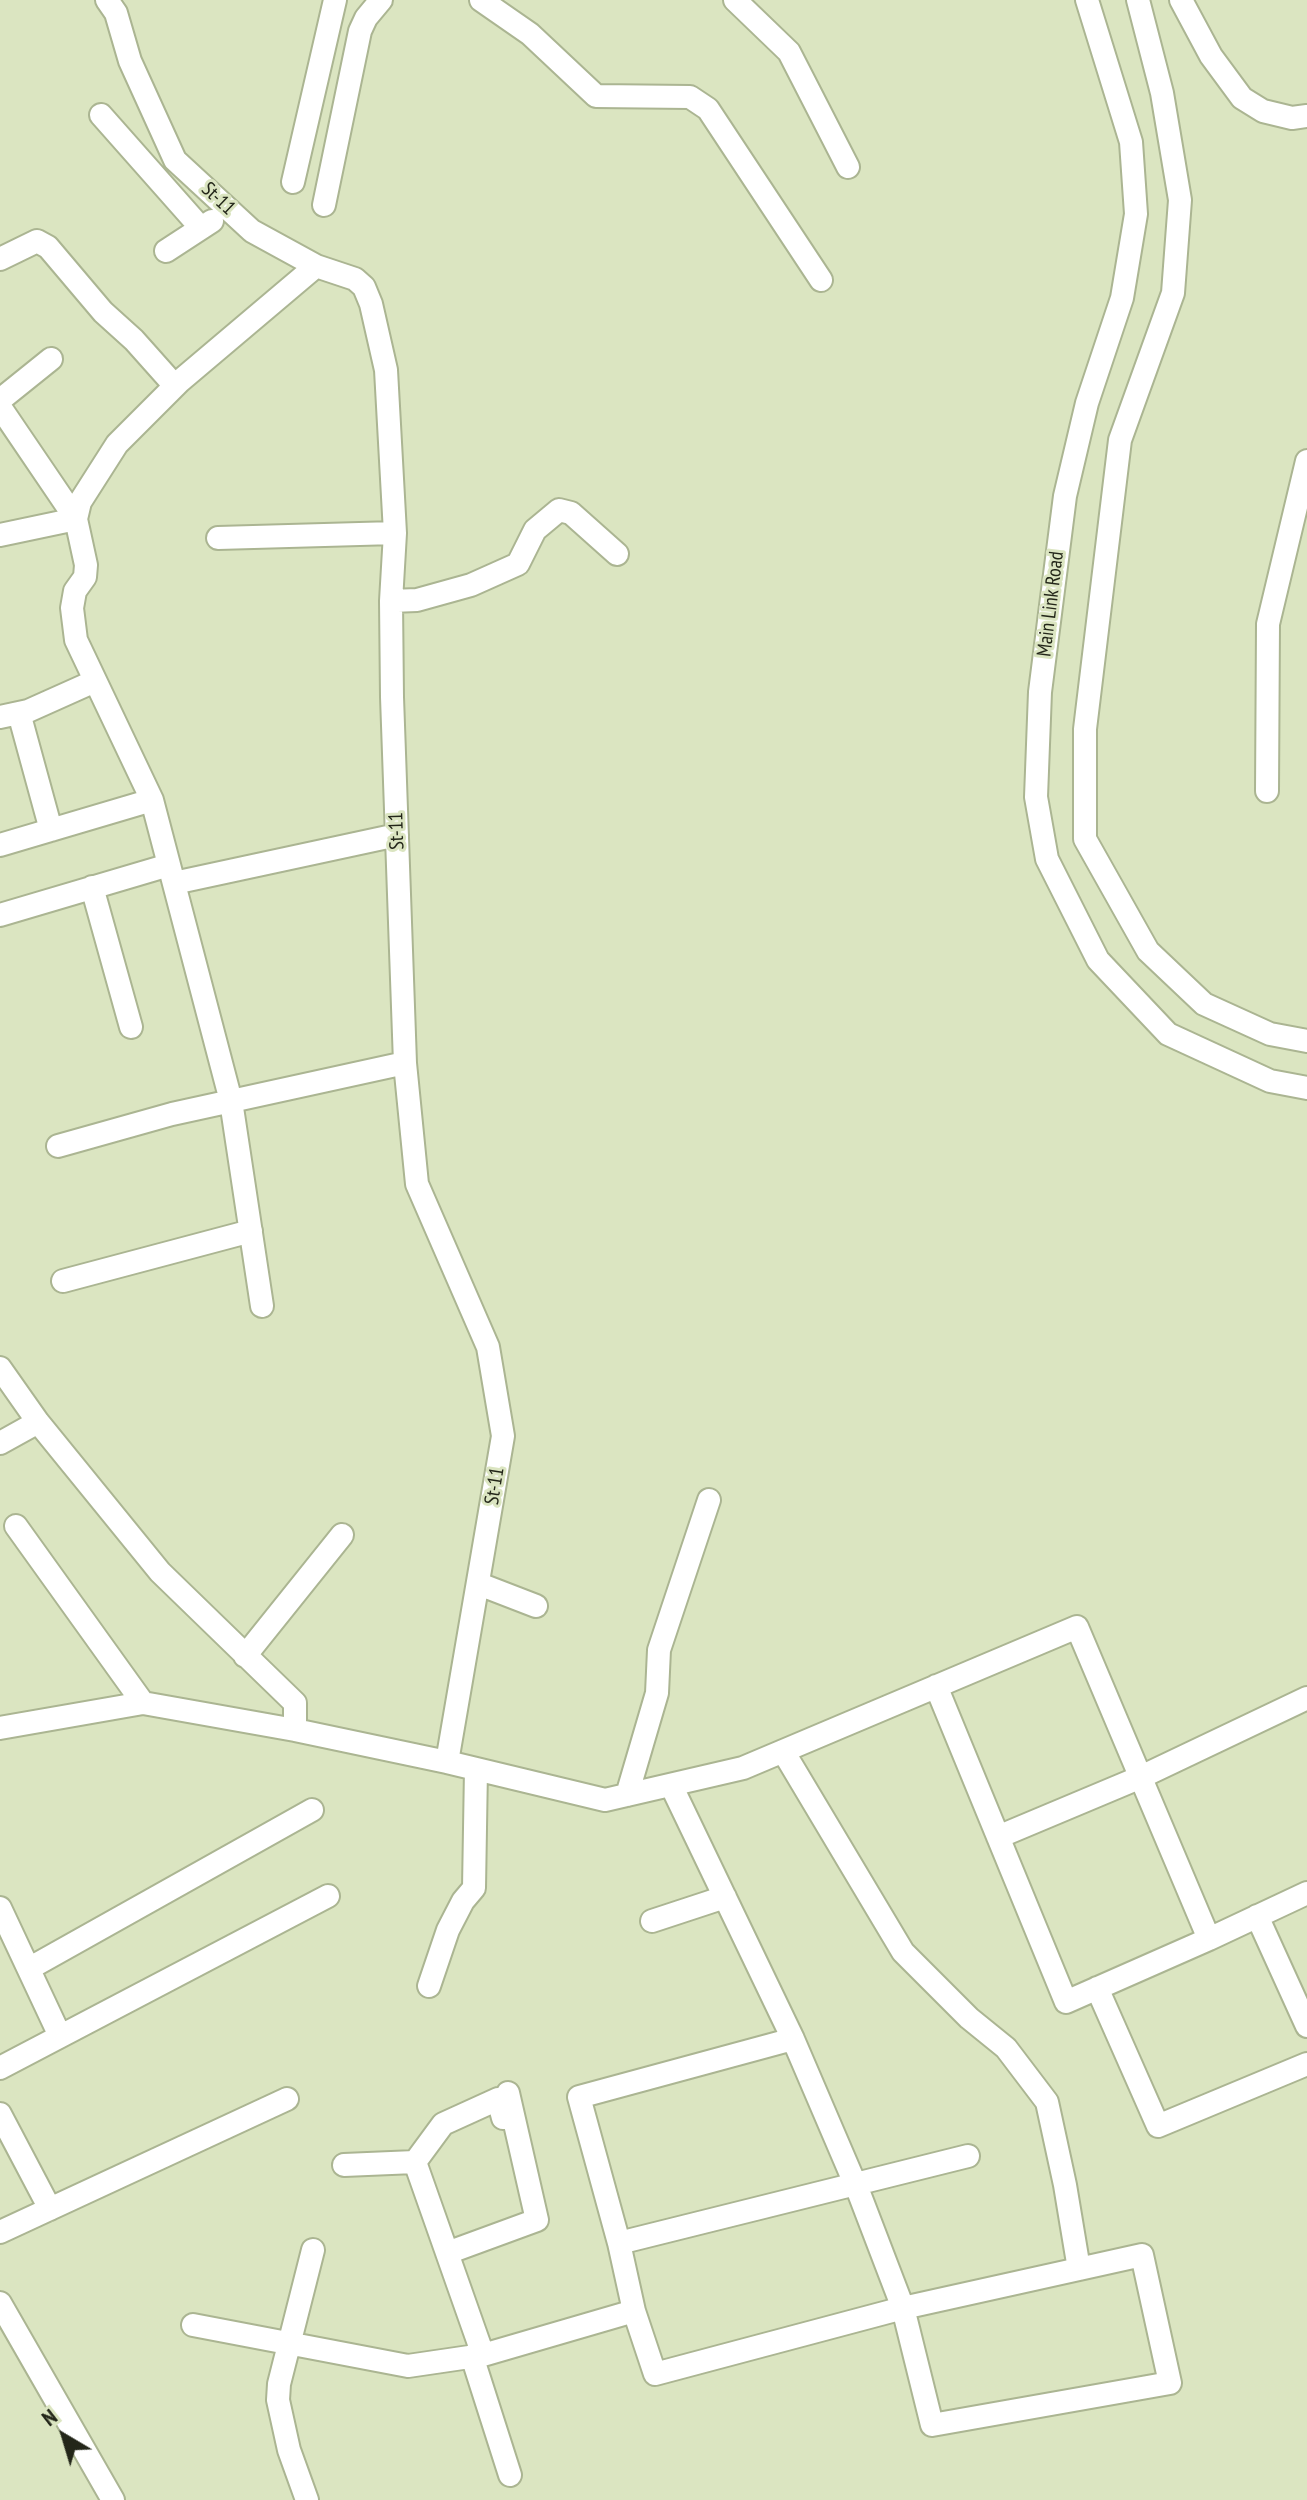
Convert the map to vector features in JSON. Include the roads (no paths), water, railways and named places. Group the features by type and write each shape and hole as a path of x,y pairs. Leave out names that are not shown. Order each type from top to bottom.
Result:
{"street":[{"name":"St-11","path":"107,0 116,13 130,61 175,160 252,231 316,266 355,279 364,287 371,304 386,370 395,533 391,601 405,1063 417,1184 488,1347 503,1436 447,1762"},
{"path":"293,182 335,0"},
{"path":"324,205 360,31 381,0"},
{"path":"481,0 530,34 596,96 690,97 708,109 821,280"},
{"path":"735,0 789,52 848,167"},
{"name":"Main Link Road","path":"1087,0 1131,142 1136,214 1122,298 1087,403 1065,496 1040,692 1036,797 1047,859 1098,960 1168,1034 1270,1081 1307,1088"},
{"path":"1138,0 1162,93 1180,200 1173,293 1120,440 1085,729 1085,839 1148,951 1204,1004 1270,1034 1307,1041"},
{"path":"1181,0 1211,56 1242,98 1263,111 1292,118 1307,116"},
{"path":"101,115 201,228"},
{"path":"166,251 229,209"},
{"path":"0,259 37,241 48,247 103,312 134,340 175,386"},
{"path":"76,519 80,502 117,444 175,386 316,266"},
{"path":"0,400 51,359"},
{"path":"0,407 76,519 86,565 85,577 75,591 72,608 76,640 152,800 231,1101 262,1306"},
{"path":"1267,791 1268,624 1307,461"},
{"path":"391,601 417,600 471,585 518,564 535,530 559,510 571,513 617,554"},
{"path":"0,535 76,519"},
{"path":"218,538 395,533"},
{"path":"51,830 10,715 95,681"},
{"path":"0,845 152,800"},
{"path":"0,915 92,887 397,835"},
{"path":"92,887 131,1027"},
{"path":"58,1146 172,1114 405,1063"},
{"path":"63,1281 251,1231"},
{"path":"0,1368 38,1422 160,1572 295,1703 295,1730"},
{"path":"0,1443 38,1422"},
{"path":"627,1795 657,1693 659,1650 709,1500"},
{"path":"16,1526 143,1703"},
{"path":"245,1656 342,1535"},
{"path":"479,1584 536,1606"},
{"path":"0,1728 143,1703 295,1730 605,1800 743,1768 1077,1627 1209,1939"},
{"path":"936,1686 1066,2002 1307,1893"},
{"path":"998,1837 1141,1777 1307,1698"},
{"path":"783,1751 903,1952 969,2018 1006,2048 1047,2102 1079,2269"},
{"path":"429,1986 448,1930 463,1901 474,1888 476,1769"},
{"path":"671,1785 793,2039 855,2183 903,2308 932,2425 1170,2383 1142,2255 903,2308 655,2374 634,2311 579,2097 793,2039"},
{"path":"30,1968 312,1810"},
{"path":"0,2068 328,1896"},
{"path":"652,1921 725,1897"},
{"path":"0,1908 60,2036"},
{"path":"1257,1916 1307,2026"},
{"path":"1097,1988 1158,2126 1307,2064"},
{"path":"447,2253 537,2220 508,2093"},
{"path":"0,2232 287,2099"},
{"path":"344,2165 415,2162 449,2120 498,2099 503,2118"},
{"path":"0,2114 50,2209"},
{"path":"619,2243 968,2156"},
{"path":"415,2162 447,2253 510,2475"},
{"path":"307,2500 289,2450 278,2400 279,2384 313,2250"},
{"path":"0,2303 113,2500"},
{"path":"193,2325 408,2366 478,2356 634,2311"}]}
